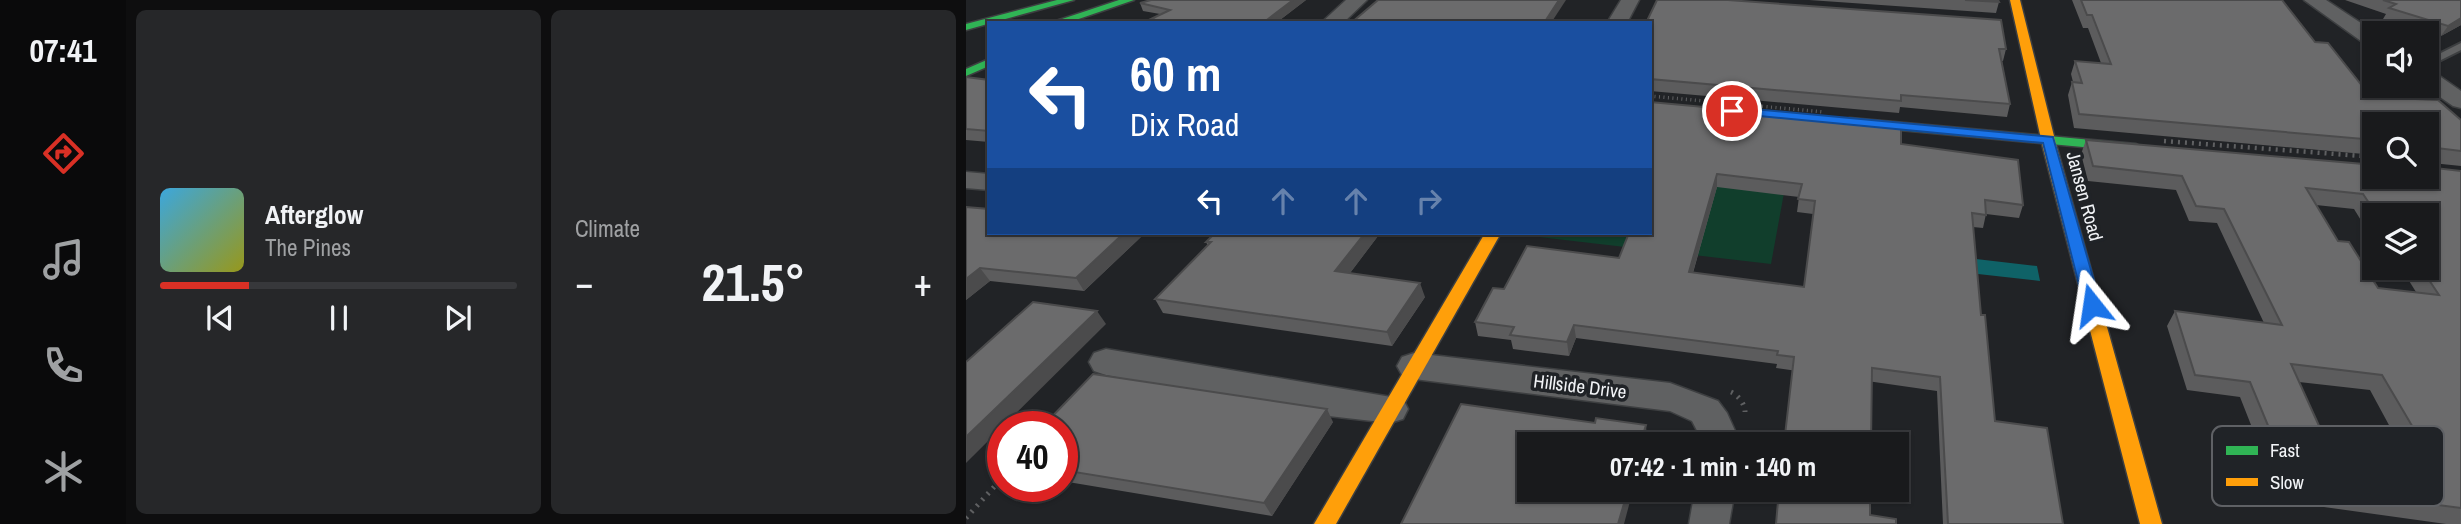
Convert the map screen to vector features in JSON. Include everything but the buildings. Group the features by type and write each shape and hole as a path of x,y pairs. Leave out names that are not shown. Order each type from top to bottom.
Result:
{"street":[{"path":"989,21 1069,0"},
{"path":"1062,21 1129,0"},
{"path":"1333,21 1358,0"},
{"path":"1618,21 1630,0"},
{"name":"Jansen Road","path":"2015,0 2048,140 2151,524"},
{"path":"2313,0 2362,33"},
{"path":"1077,21 1105,8"},
{"path":"966,27 987,21"},
{"path":"1995,22 2022,24"},
{"path":"966,73 987,63"},
{"path":"2439,86 2461,101"},
{"path":"1828,120 2152,149"},
{"path":"966,180 987,182"},
{"path":"1325,524 1492,235"},
{"path":"1106,362 1320,401 1390,409"},
{"name":"Hillside Drive","path":"1414,366 1670,397 1695,405 1713,417 1718,432"},
{"path":"1709,524 1713,502"}],"lane":[{"path":"2439,58 2461,46"}],"path":[{"path":"966,518 987,495"}],"green space":[{"path":"1652,179 1784,193 1771,264 1539,237 1652,235"}],"water":[{"path":"1976,259 2037,266 2040,281 1978,274"}],"traffic: fast":[{"path":"989,21 1069,0"},
{"path":"1061,21 1129,0"},
{"path":"966,27 987,21"},
{"path":"966,73 987,63"},
{"path":"1850,122 2136,148"}],"traffic: slow":[{"path":"2015,0 2050,148 2151,524"},
{"path":"1325,524 1492,235"}],"route":[{"path":"1732,111 2048,140 2092,305"}]}
